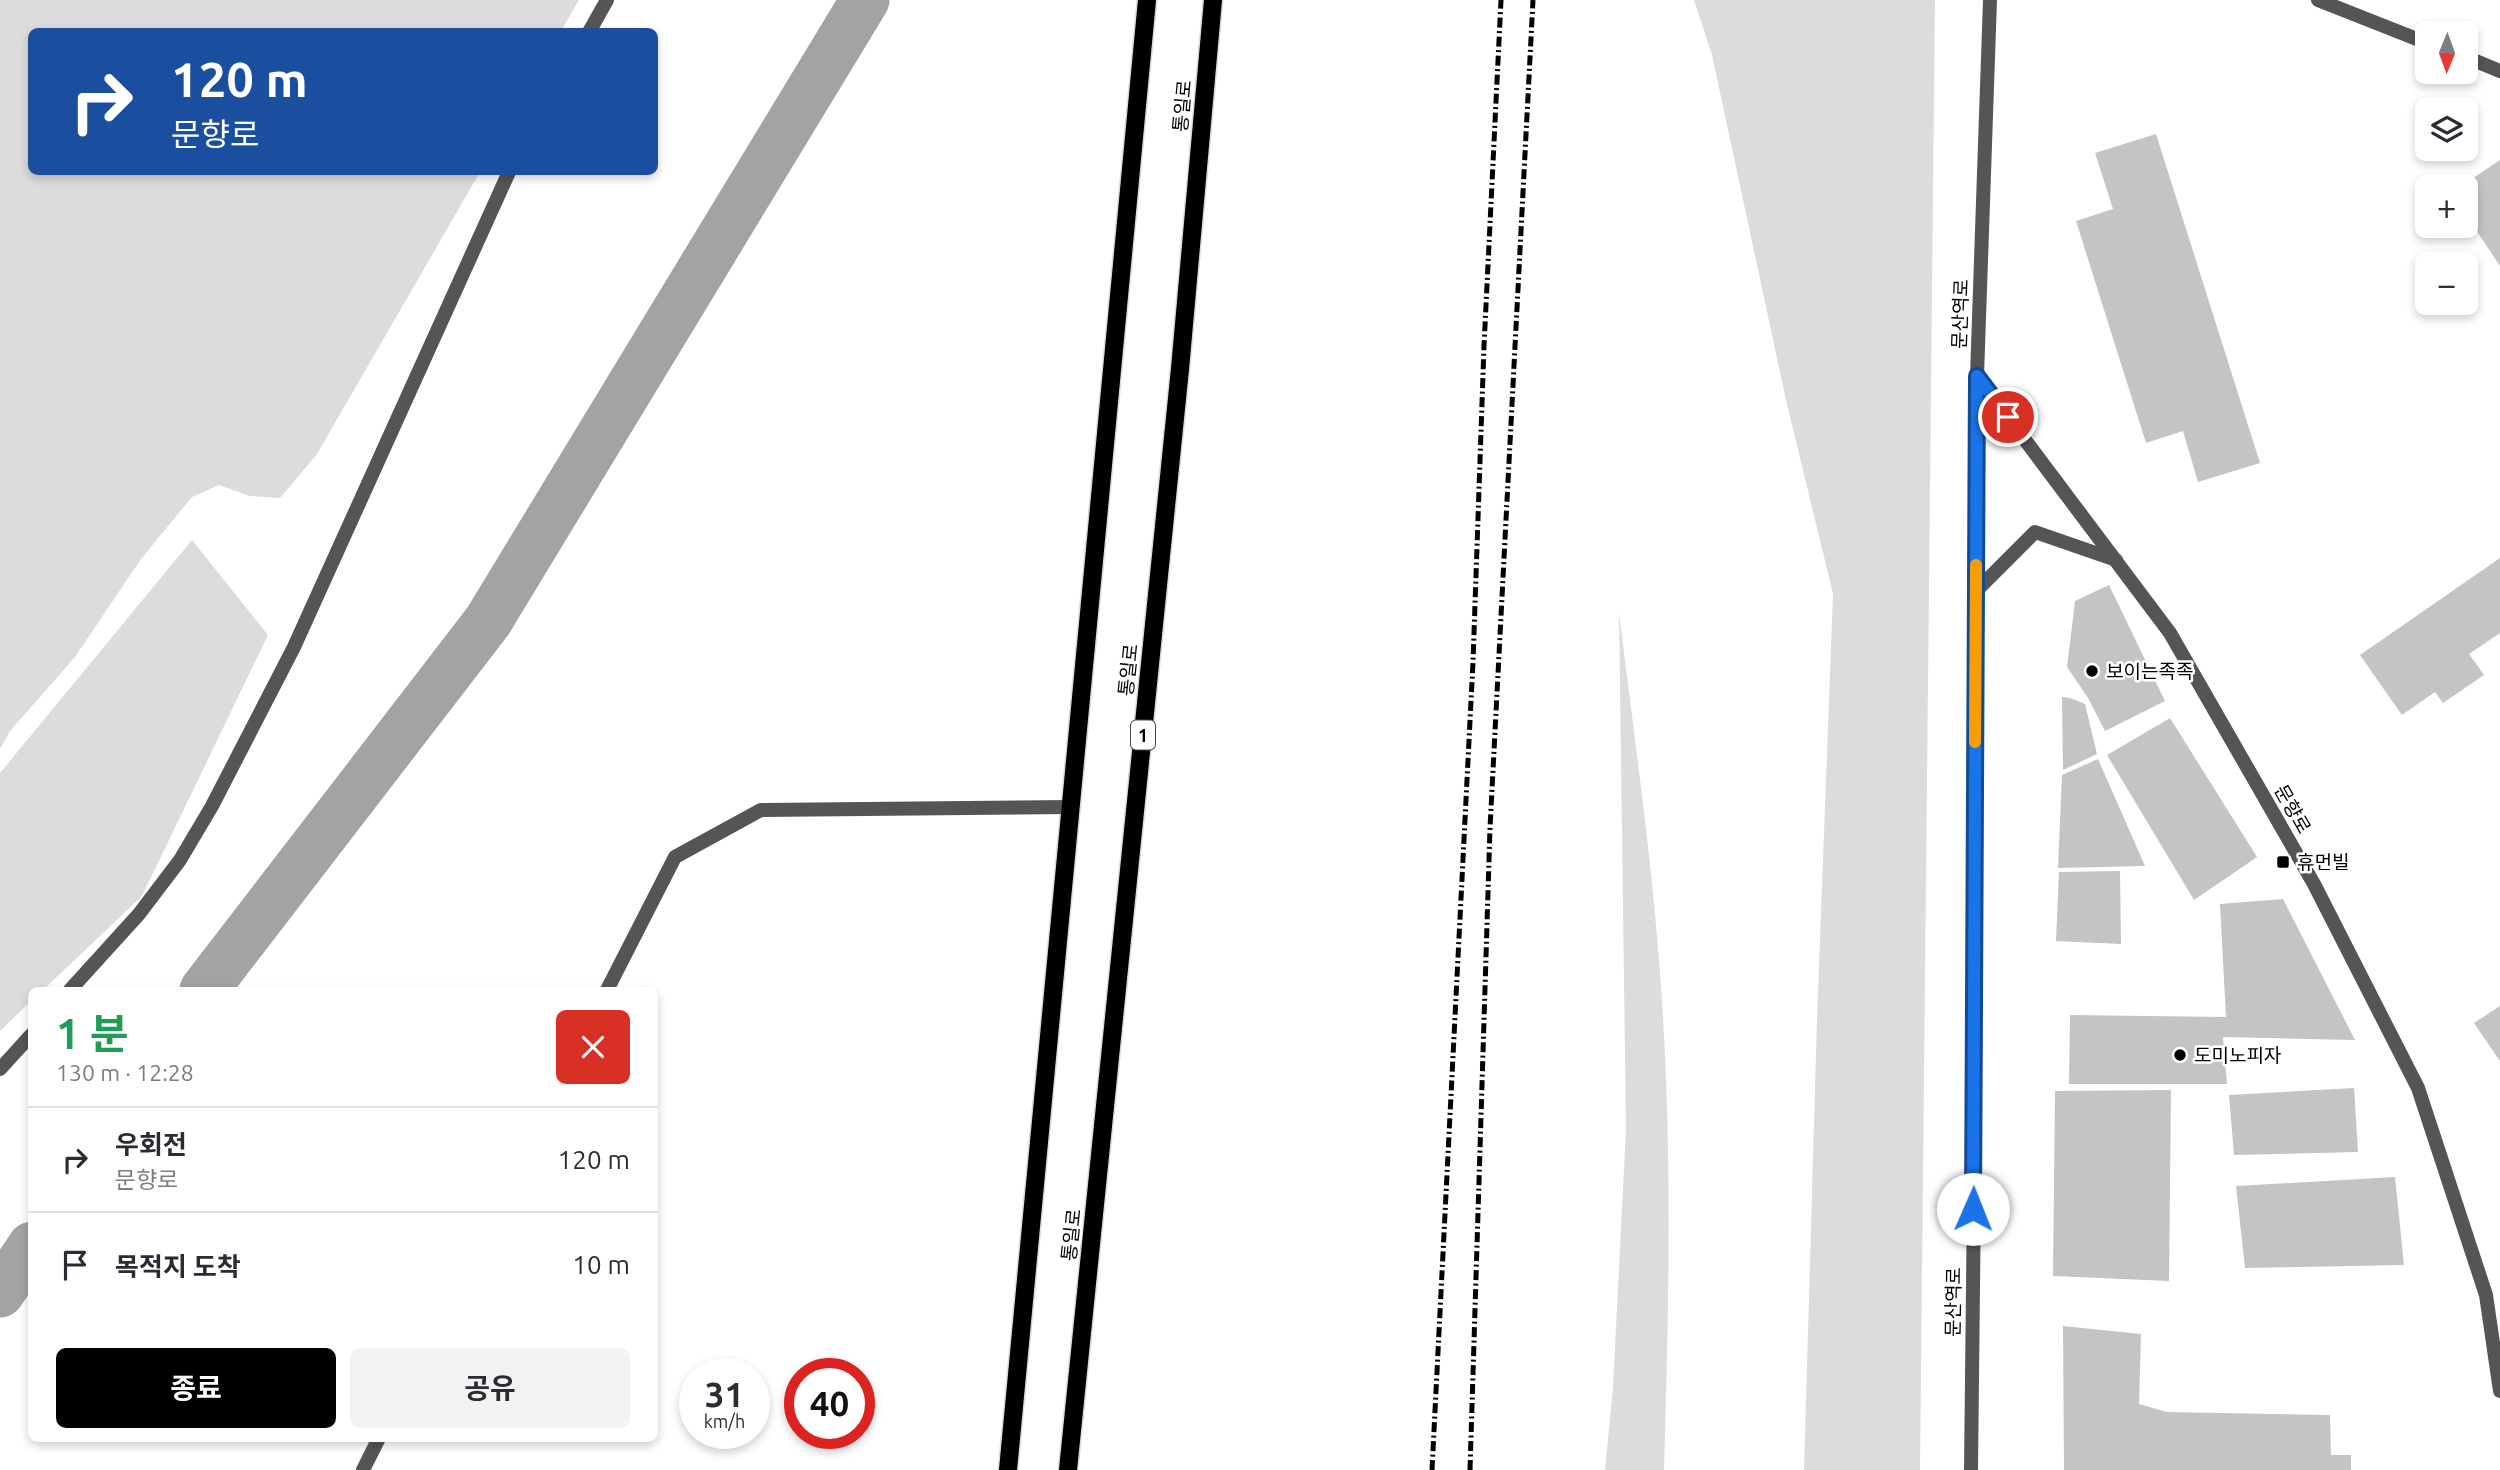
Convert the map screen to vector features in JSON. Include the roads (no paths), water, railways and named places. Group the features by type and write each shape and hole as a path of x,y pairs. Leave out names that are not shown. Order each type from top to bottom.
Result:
{"main road":[{"name":"통일로","path":"1008,1470 1147,0"},
{"name":"통일로","path":"1068,1470 1180,369 1213,0"}],"street":[{"path":"591,28 607,0"},
{"name":"문산역로","path":"1970,1470 1975,1104 1977,376 1990,0"},
{"path":"2318,0 2415,38"},
{"path":"2478,62 2500,71"},
{"path":"73,987 147,903 180,860 212,806 294,646 508,175"},
{"name":"문향로","path":"1977,376 2170,633 2307,872 2418,1088 2486,1295 2500,1391"},
{"path":"1976,591 2035,532 2116,560"},
{"path":"609,987 675,857 761,810 1072,807"},
{"path":"0,1069 28,1038"},
{"path":"363,1470 377,1442"}],"waterway":[{"path":"206,987 488,621 865,0"},
{"path":"0,1293 28,1252"}],"railway":[{"path":"1432,1470 1473,662 1484,346 1501,0"},
{"path":"1470,1470 1490,828 1533,0"}],"place":[{"name":"보이는족족","path":"2092,671"},
{"name":"휴먼빌","path":"2283,862"},
{"name":"도미노피자","path":"2180,1055"}]}
